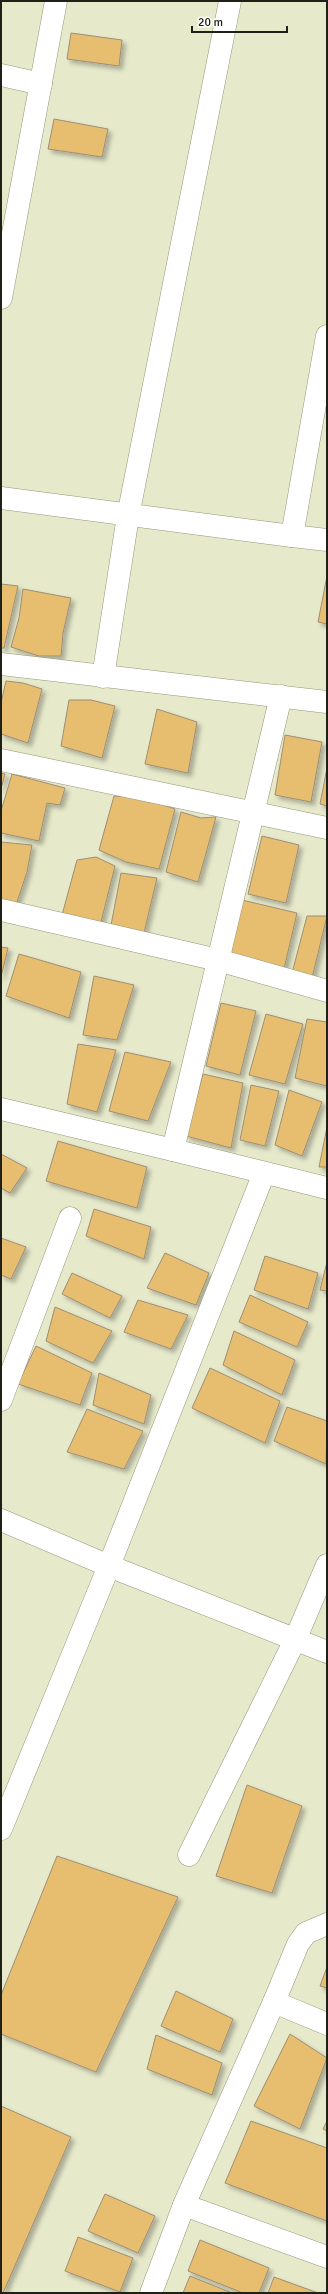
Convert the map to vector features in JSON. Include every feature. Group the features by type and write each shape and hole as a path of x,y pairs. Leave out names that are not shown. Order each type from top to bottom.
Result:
{"street":[{"path":"1,298 8,226 40,84 56,1"},
{"path":"103,677 128,516 230,1"},
{"path":"1,75 40,84"},
{"path":"292,536 327,336"},
{"path":"1,498 128,516 327,540"},
{"path":"1,664 327,702"},
{"path":"173,1150 281,696"},
{"path":"1,760 253,811 327,828"},
{"path":"1,910 218,960 327,991"},
{"path":"1,1109 327,1188"},
{"path":"1,1829 108,1566 264,1173"},
{"path":"1,1400 70,1218"},
{"path":"1,1520 108,1566 327,1652"},
{"path":"189,1855 295,1640 327,1565"},
{"path":"151,2293 184,2205 274,2002 298,1944 306,1933 327,1924"},
{"path":"274,2002 327,2024"},
{"path":"184,2205 327,2257"}],"building":[{"path":"71,33 122,40 119,66 67,59"},
{"path":"54,119 108,129 102,157 48,149"},
{"path":"327,576 327,624 318,622"},
{"path":"1,584 18,586 4,648 1,648"},
{"path":"23,589 71,598 63,633 61,656 39,656 11,647 19,618"},
{"path":"6,681 23,683 42,689 28,743 1,734 1,703"},
{"path":"69,700 91,700 115,706 102,758 61,746"},
{"path":"157,709 197,722 188,773 145,764"},
{"path":"285,735 322,742 311,802 275,795"},
{"path":"327,768 327,806 320,804"},
{"path":"1,773 5,774 1,789"},
{"path":"12,774 65,788 60,805 47,803 39,841 1,833 1,811"},
{"path":"114,796 141,797 175,809 159,869 126,862 99,850"},
{"path":"181,812 201,818 216,817 198,882 166,872"},
{"path":"262,836 299,845 286,903 248,894"},
{"path":"1,842 32,845 27,872 16,905 1,902"},
{"path":"96,857 115,866 100,926 62,915 77,860"},
{"path":"121,873 157,878 143,937 111,925"},
{"path":"242,900 297,913 284,969 229,955"},
{"path":"307,916 327,916 312,978 292,973"},
{"path":"1,947 8,948 1,977"},
{"path":"19,954 81,972 69,1018 6,996"},
{"path":"94,976 134,985 117,1040 83,1035"},
{"path":"221,1003 256,1011 240,1075 206,1066"},
{"path":"266,1014 303,1024 285,1084 249,1075"},
{"path":"307,1019 327,1022 327,1086 295,1078"},
{"path":"78,1044 116,1050 97,1112 67,1104"},
{"path":"125,1052 171,1062 148,1121 109,1111"},
{"path":"203,1074 243,1083 231,1148 186,1136"},
{"path":"251,1085 279,1091 265,1146 240,1140"},
{"path":"289,1090 322,1102 302,1156 275,1145"},
{"path":"327,1127 327,1167 319,1167"},
{"path":"58,1141 147,1167 137,1208 46,1181"},
{"path":"1,1154 27,1168 10,1193 1,1188"},
{"path":"94,1209 151,1227 144,1259 86,1236"},
{"path":"1,1238 26,1247 11,1279 1,1275"},
{"path":"165,1253 209,1273 196,1305 147,1288"},
{"path":"265,1256 318,1273 308,1309 254,1290"},
{"path":"327,1262 327,1291 320,1290"},
{"path":"72,1273 122,1296 110,1318 62,1294"},
{"path":"250,1295 308,1322 297,1347 239,1322"},
{"path":"138,1300 188,1315 171,1349 124,1332"},
{"path":"55,1307 112,1331 93,1363 46,1341"},
{"path":"234,1331 295,1360 282,1395 223,1365"},
{"path":"36,1346 92,1373 80,1405 18,1384"},
{"path":"210,1368 280,1401 265,1443 192,1408"},
{"path":"99,1373 151,1395 144,1424 93,1405"},
{"path":"287,1407 327,1421 326,1464 274,1441"},
{"path":"87,1409 143,1431 124,1469 67,1452"},
{"path":"247,1785 302,1806 272,1893 216,1876"},
{"path":"57,1856 178,1897 96,2072 1,2034 1,1995"},
{"path":"327,1967 327,1988 320,1986"},
{"path":"176,1991 233,2019 220,2052 161,2026"},
{"path":"290,2034 327,2058 300,2129 254,2106"},
{"path":"156,2035 222,2063 212,2095 147,2069"},
{"path":"1,2106 71,2137 3,2293 1,2293"},
{"path":"251,2121 327,2148 327,2221 225,2183"},
{"path":"327,2121 327,2131 323,2129"},
{"path":"105,2194 155,2216 138,2253 88,2231"},
{"path":"78,2237 133,2258 120,2292 65,2271"},
{"path":"200,2240 269,2268 259,2293 243,2293 188,2271"},
{"path":"190,2276 232,2293 183,2293"},
{"path":"274,2277 318,2293 268,2293"}]}
